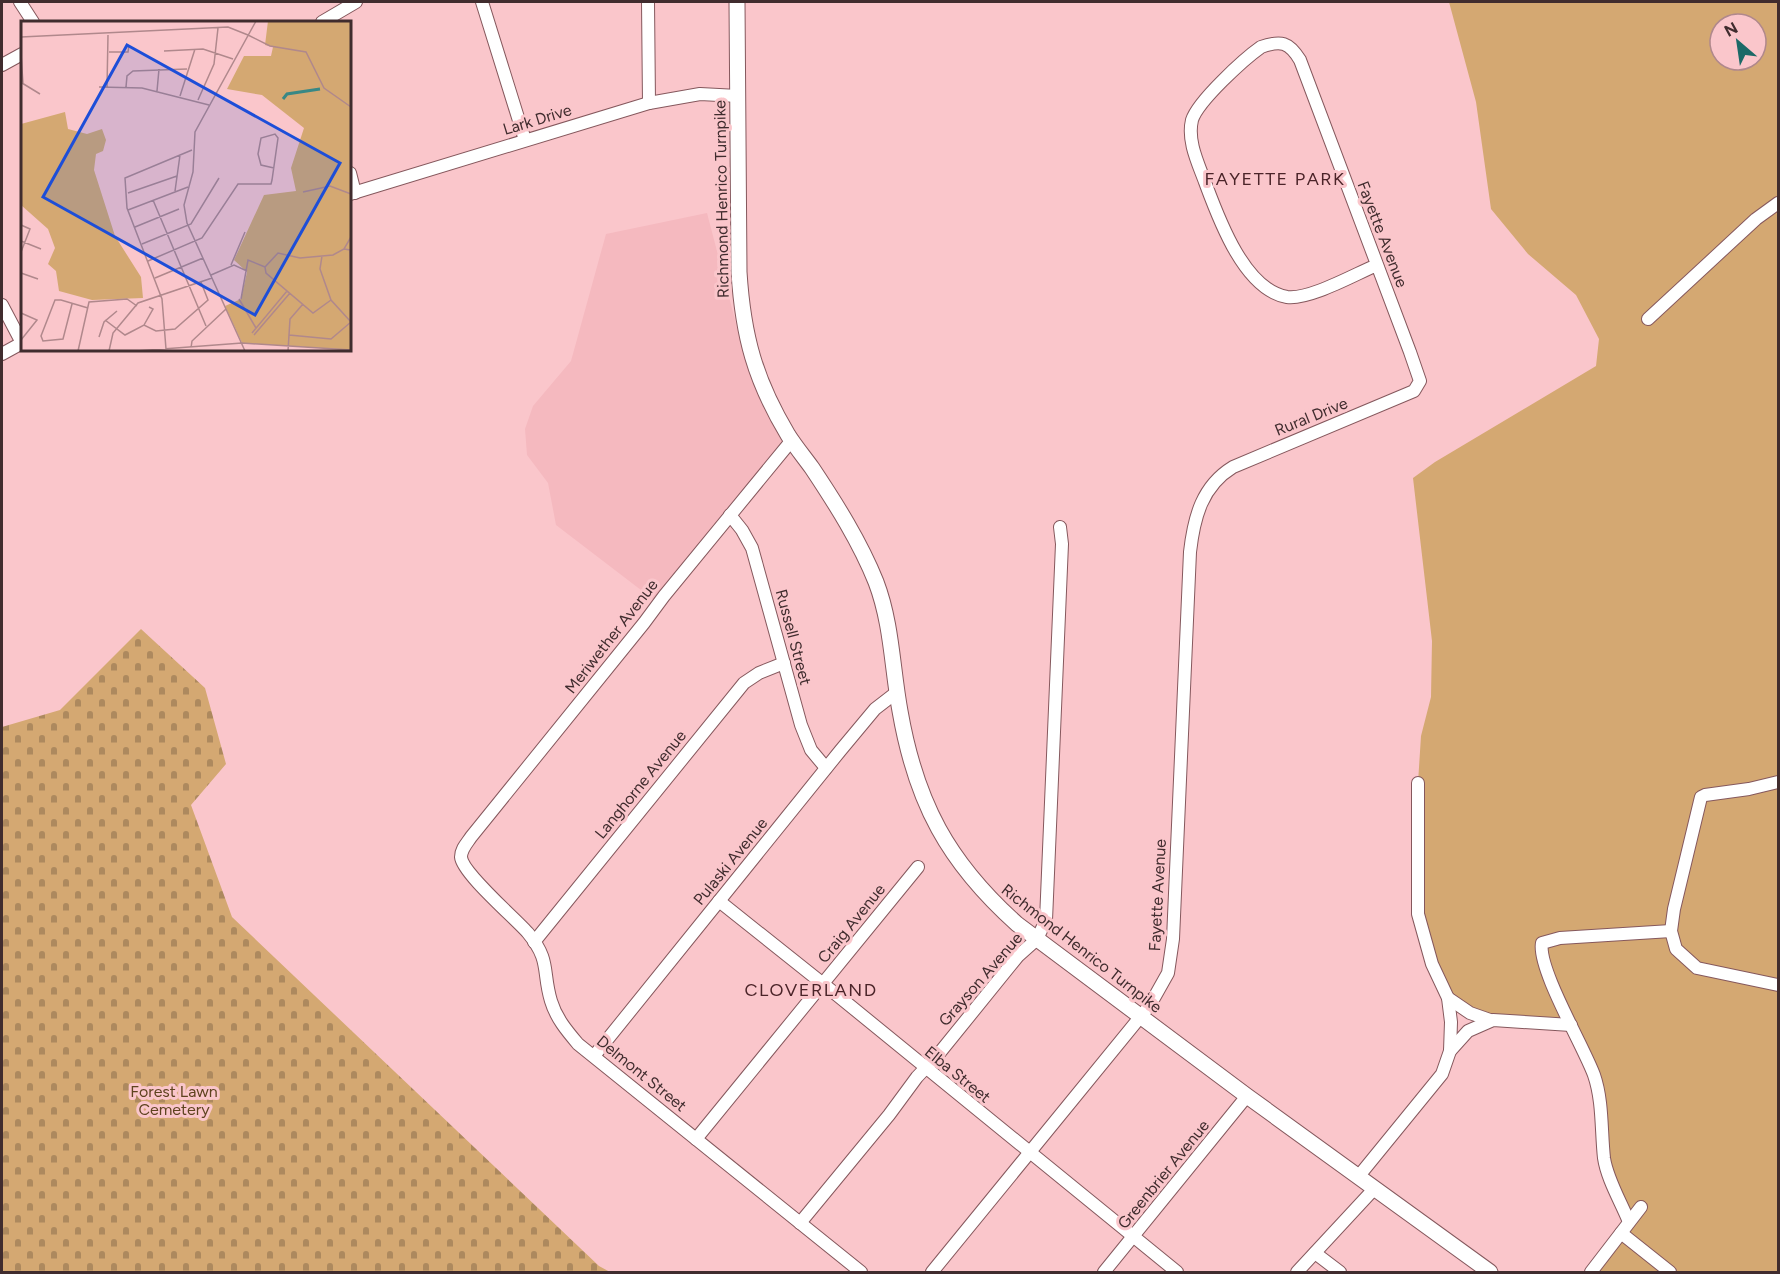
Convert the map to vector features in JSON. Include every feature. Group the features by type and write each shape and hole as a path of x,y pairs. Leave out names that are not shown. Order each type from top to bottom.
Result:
{"main road":[{"name":"Richmond Henrico Turnpike","path":"737,2 739,272 747,339 758,376 792,440 841,514 876,582 889,626 900,713 916,777 935,824 947,845 983,892 1037,939 1247,1096 1490,1272"}],"street":[{"path":"20,2 32,21"},
{"path":"324,21 356,2"},
{"path":"482,2 525,140"},
{"path":"648,2 649,103"},
{"name":"Fayette Avenue","path":"1377,265 1307,296 1284,296 1270,290 1257,279 1227,238 1195,154 1191,135 1192,121 1199,107 1214,90 1258,49 1272,43 1279,43 1291,47 1300,60 1420,379 1419,385"},
{"path":"2,65 21,55"},
{"name":"Lark Drive","path":"352,194 649,103 700,94 738,96"},
{"path":"1648,319 1756,219 1779,203"},
{"path":"2,305 21,341"},
{"path":"2,354 21,344"},
{"name":"Rural Drive","path":"1217,479 1233,467 1414,391 1419,385"},
{"name":"Meriwether Avenue","path":"461,856 462,850 471,837 729,515 792,440"},
{"name":"Fayette Avenue","path":"932,1272 1140,1016 1164,982 1170,967 1190,552 1197,512 1204,495 1217,479"},
{"name":"Russell Street","path":"729,515 742,530 752,548 807,742 826,768"},
{"name":"Grayson Avenue","path":"800,1223 1018,956 1037,939 1046,920 1062,544 1060,527"},
{"name":"Langhorne Avenue","path":"534,942 744,683 759,673 784,663"},
{"name":"Pulaski Avenue","path":"594,1056 826,768 875,710 897,692"},
{"path":"1779,782 1705,795 1701,798 1678,888 1671,931 1676,950 1697,968 1779,985"},
{"path":"1358,1177 1442,1074 1450,1052 1451,1022 1448,998 1432,964 1418,914 1418,783"},
{"name":"Delmont Street","path":"461,856 466,867 534,942 544,957 550,996 561,1022 578,1044 861,1272"},
{"name":"Craig Avenue","path":"696,1139 918,867"},
{"name":"Elba Street","path":"719,901 1177,1272"},
{"path":"1629,1222 1607,1172 1596,1082 1547,970 1541,948 1542,943 1560,938 1671,931"},
{"path":"1448,998 1470,1013 1490,1020 1571,1025"},
{"path":"1450,1052 1468,1031 1490,1020"},
{"name":"Greenbrier Avenue","path":"1104,1272 1247,1096"},
{"path":"1297,1272 1374,1189"},
{"path":"1591,1272 1641,1207"},
{"path":"1621,1233 1670,1272"},
{"path":"1315,1253 1340,1272"}],"shaded area":[{"path":"707,213 745,358 782,442 654,600 556,525 548,483 527,455 525,429 533,406 571,361 606,234"}],"green space":[{"path":"1449,2 1778,2 1778,1272 1591,1272 1629,1222 1611,1179 1600,1107 1571,1025 1493,1020 1448,998 1424,941 1418,783 1421,736 1431,697 1432,641 1413,478 1435,462 1596,366 1599,339 1576,295 1528,254 1491,209 1476,102"},
{"name":"Forest Lawn Cemetery","path":"141,629 205,688 226,764 191,805 232,917 599,1266 610,1272 2,1272 2,727 60,710"}],"district":[{"name":"FAYETTE PARK","path":"1275,179"},
{"name":"CLOVERLAND","path":"811,990"}]}
